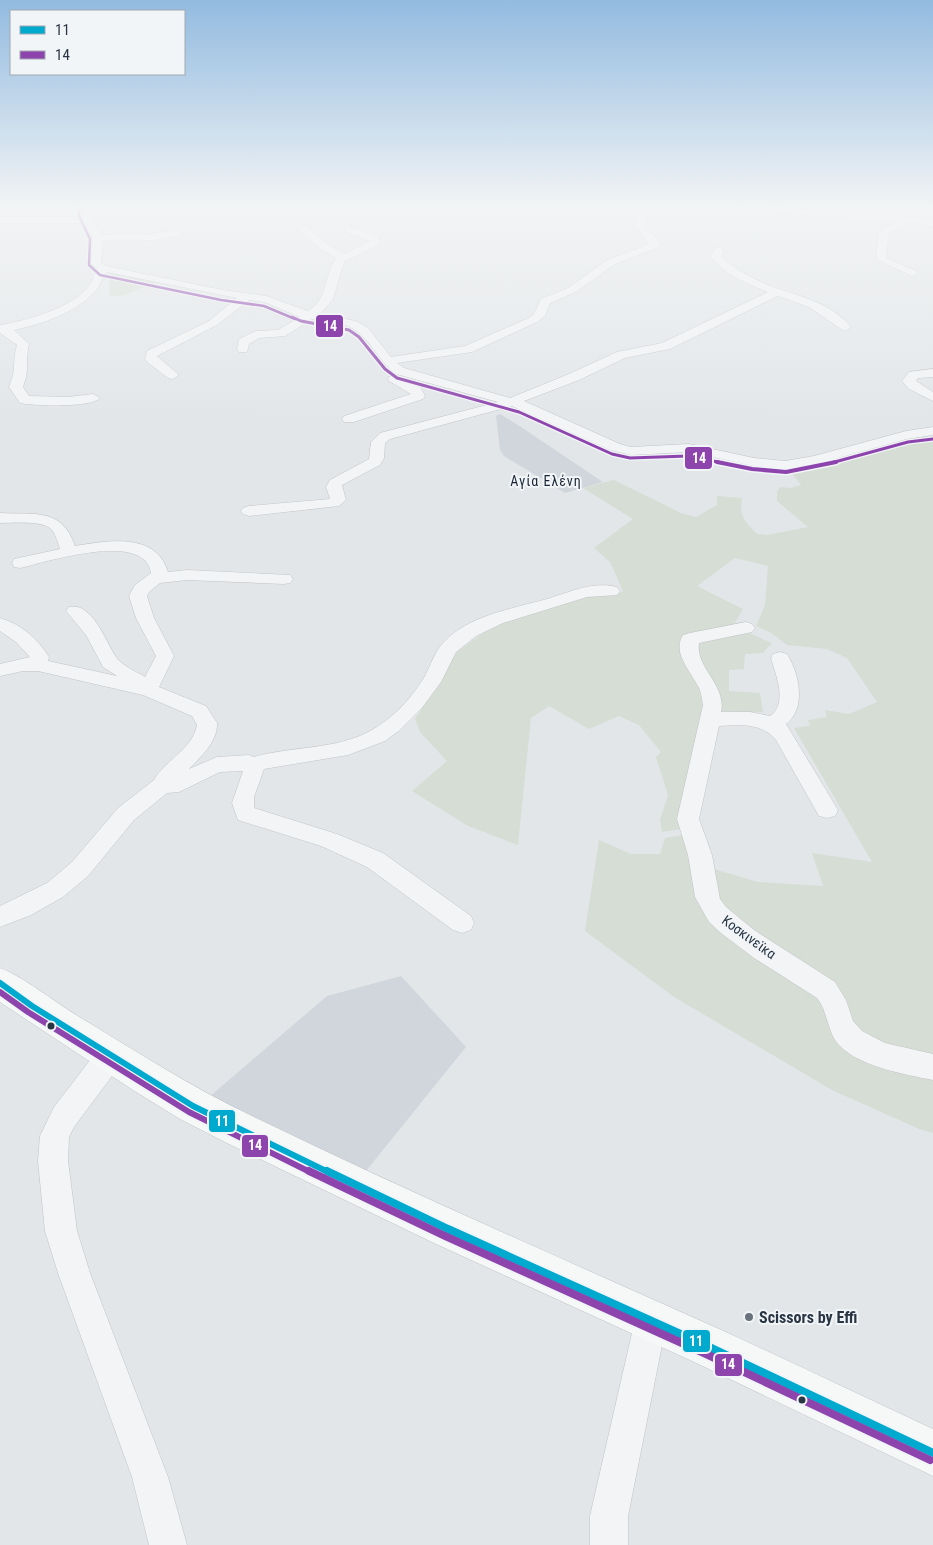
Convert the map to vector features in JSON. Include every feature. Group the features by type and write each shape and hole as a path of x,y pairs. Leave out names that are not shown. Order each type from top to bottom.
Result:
{"main road":[{"path":"0,983 32,1006 187,1103 267,1144 448,1229 651,1320 933,1453"}],"street":[{"path":"2,329 36,322 61,312 92,289 96,276"},
{"path":"141,276 269,300 309,316 358,326 373,341 390,364 411,375 511,402 625,450 640,452 689,448 772,464 792,464 815,460 901,436 933,431"},
{"path":"242,349 243,342 248,337 256,334 279,334 324,305 335,276"},
{"path":"390,364 478,345 533,320 539,316 545,300 572,290 591,276"},
{"path":"743,276 777,292 807,300 824,310 845,327"},
{"path":"249,512 334,503 338,500 334,487 335,483 375,462 377,459 378,442 381,438 473,415 574,377 621,355 666,346 777,292"},
{"path":"173,375 151,359 151,354 213,322 246,297"},
{"path":"2,329 24,344 20,356 22,373 16,387 25,400 68,401 93,398"},
{"path":"348,418 418,396 416,391 389,375 390,364"},
{"path":"933,373 912,376 908,381 933,397"},
{"path":"0,518 41,520 53,523 63,535 69,552"},
{"path":"20,563 117,544 136,547 145,552 160,572 157,578 141,589 138,596 145,618 165,656 148,690"},
{"path":"157,578 203,575 284,579"},
{"path":"164,784 171,786 217,765 245,763 252,765 271,758 345,748 370,740 384,732 416,702 432,681 443,657 458,640 480,628 522,610 589,590 611,591"},
{"path":"75,612 94,633 110,663 138,680 148,690"},
{"path":"0,624 14,630 28,642 40,657 38,665"},
{"name":"Κοσκινεϊκα","path":"746,628 690,639 688,652 709,688 713,705 688,819 689,830 700,857 702,884 710,906 721,919 741,935 826,990 833,997 845,1031 853,1041 892,1058 933,1067"},
{"path":"773,724 788,711 789,705 787,680 780,658"},
{"path":"0,670 23,665 38,665 148,690 199,711 207,724 203,738 164,780 164,784 126,814 80,869 55,890 22,908 0,916"},
{"path":"710,718 762,721 773,724 784,735 827,810"},
{"path":"252,765 254,771 242,805 246,814 329,840 368,856 402,878 462,923"},
{"path":"111,1055 64,1116 55,1136 54,1161 60,1231 74,1274 150,1477 168,1545"},
{"path":"609,1545 609,1516 651,1320"}],"shaded area":[{"path":"109,276 131,276 158,281 124,295 110,297"},
{"path":"500,414 603,482 565,493 504,456 500,450 496,416"},
{"path":"933,436 933,1133 919,1129 832,1090 674,997 585,931 599,840 631,854 660,854 665,838 684,835 693,863 758,882 823,886 812,853 872,862 794,728 810,726 808,720 827,717 825,710 849,714 877,702 847,658 827,649 787,645 771,633 756,626 765,605 768,566 735,558 697,586 743,609 733,626 772,643 763,653 745,654 744,669 729,670 729,691 760,693 763,712 706,711 681,829 662,832 660,820 668,795 656,757 661,752 639,725 619,716 589,729 549,706 531,718 518,845 468,826 412,791 447,761 420,732 415,719 457,652 497,623 599,591 615,596 623,591 610,562 594,548 633,519 583,488 614,480 681,513 696,517 717,505 717,496 742,498 741,509 746,522 757,534 767,535 808,527 777,501 777,492 780,487 791,488 801,485 787,467 818,463 909,438"},
{"path":"401,976 466,1047 366,1171 209,1097 327,996"}],"transit line":[{"name":"14","path":"105,276 221,300 264,306 301,321 349,330 359,337 385,369 397,378 519,412 612,454 630,458 688,456 752,469 786,472 817,467 908,442 933,439"},
{"name":"11","path":"0,983 32,1006 146,1078 193,1106 240,1130 448,1229 707,1346 933,1453"},
{"name":"14","path":"0,992 28,1012 142,1084 189,1112 237,1137 445,1236 704,1353 930,1460"}],"place":[{"name":"Scissors by Effi","path":"749,1317"}],"district":[{"name":"Αγία Ελένη","path":"546,481"}]}
